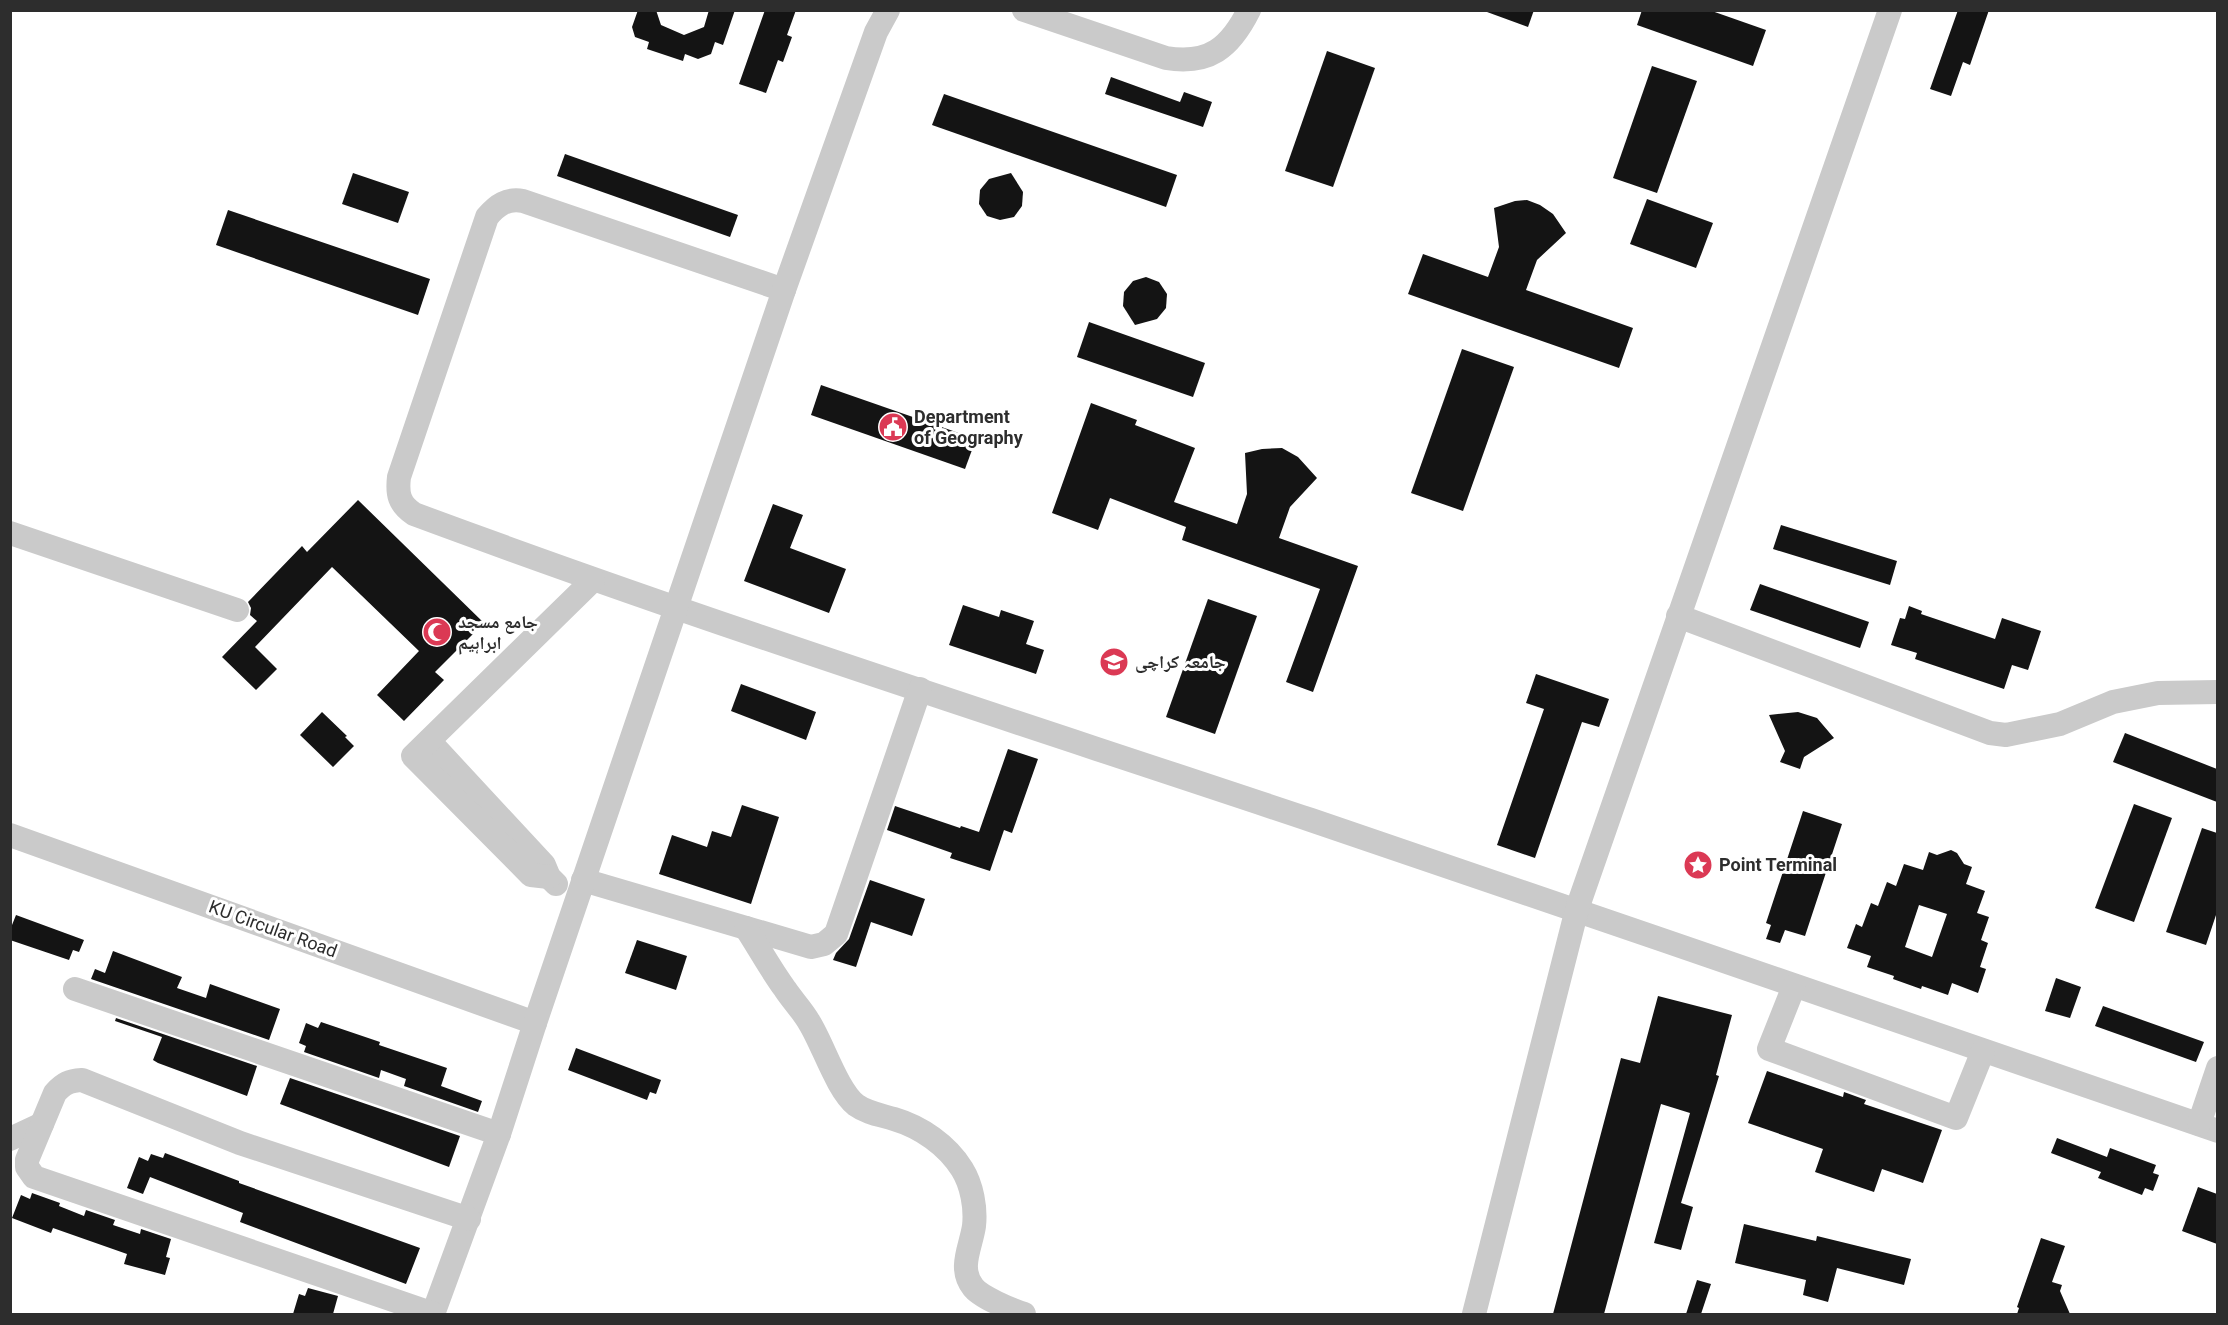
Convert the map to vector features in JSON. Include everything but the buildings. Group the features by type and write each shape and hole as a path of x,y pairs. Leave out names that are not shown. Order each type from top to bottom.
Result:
{"street":[{"path":"469,1219 240,1143 82,1080 69,1081 61,1085 55,1093 27,1160 27,1167 34,1177 433,1314 469,1219 499,1134 579,891 784,290 876,32 888,10"},
{"path":"1024,10 1166,58 1185,61 1205,57 1221,48 1249,10"},
{"path":"1474,1314 1577,909 1890,10"},
{"path":"784,290 523,201 516,199 503,203 487,217 399,477 399,498 403,505 414,514 593,580 1577,909 2208,1128 2217,1068"},
{"path":"10,532 237,610"},
{"path":"593,580 413,756 531,875 549,877 579,891 746,928 811,947 824,944 836,934 920,689"},
{"path":"1678,616 1990,733 2006,735 2060,724 2113,702 2158,693 2217,692"},
{"name":"KU Circular Road","path":"10,835 535,1023"},
{"path":"746,928 811,1024 846,1094 855,1104 868,1112 916,1128 944,1146 963,1170 971,1192 974,1212 974,1226 965,1264 968,1279 974,1289 1024,1314"},
{"path":"1794,986 1769,1049 1956,1118 1983,1051"},
{"path":"75,989 499,1134"},
{"path":"10,1139 42,1124"}],"place":[{"name":"Department of Geography","path":"893,427"},
{"name":"جامع مسجد ابراہیم","path":"437,632"},
{"name":"جامعہ کراچی","path":"1114,662"},
{"name":"Point Terminal","path":"1698,865"}]}
